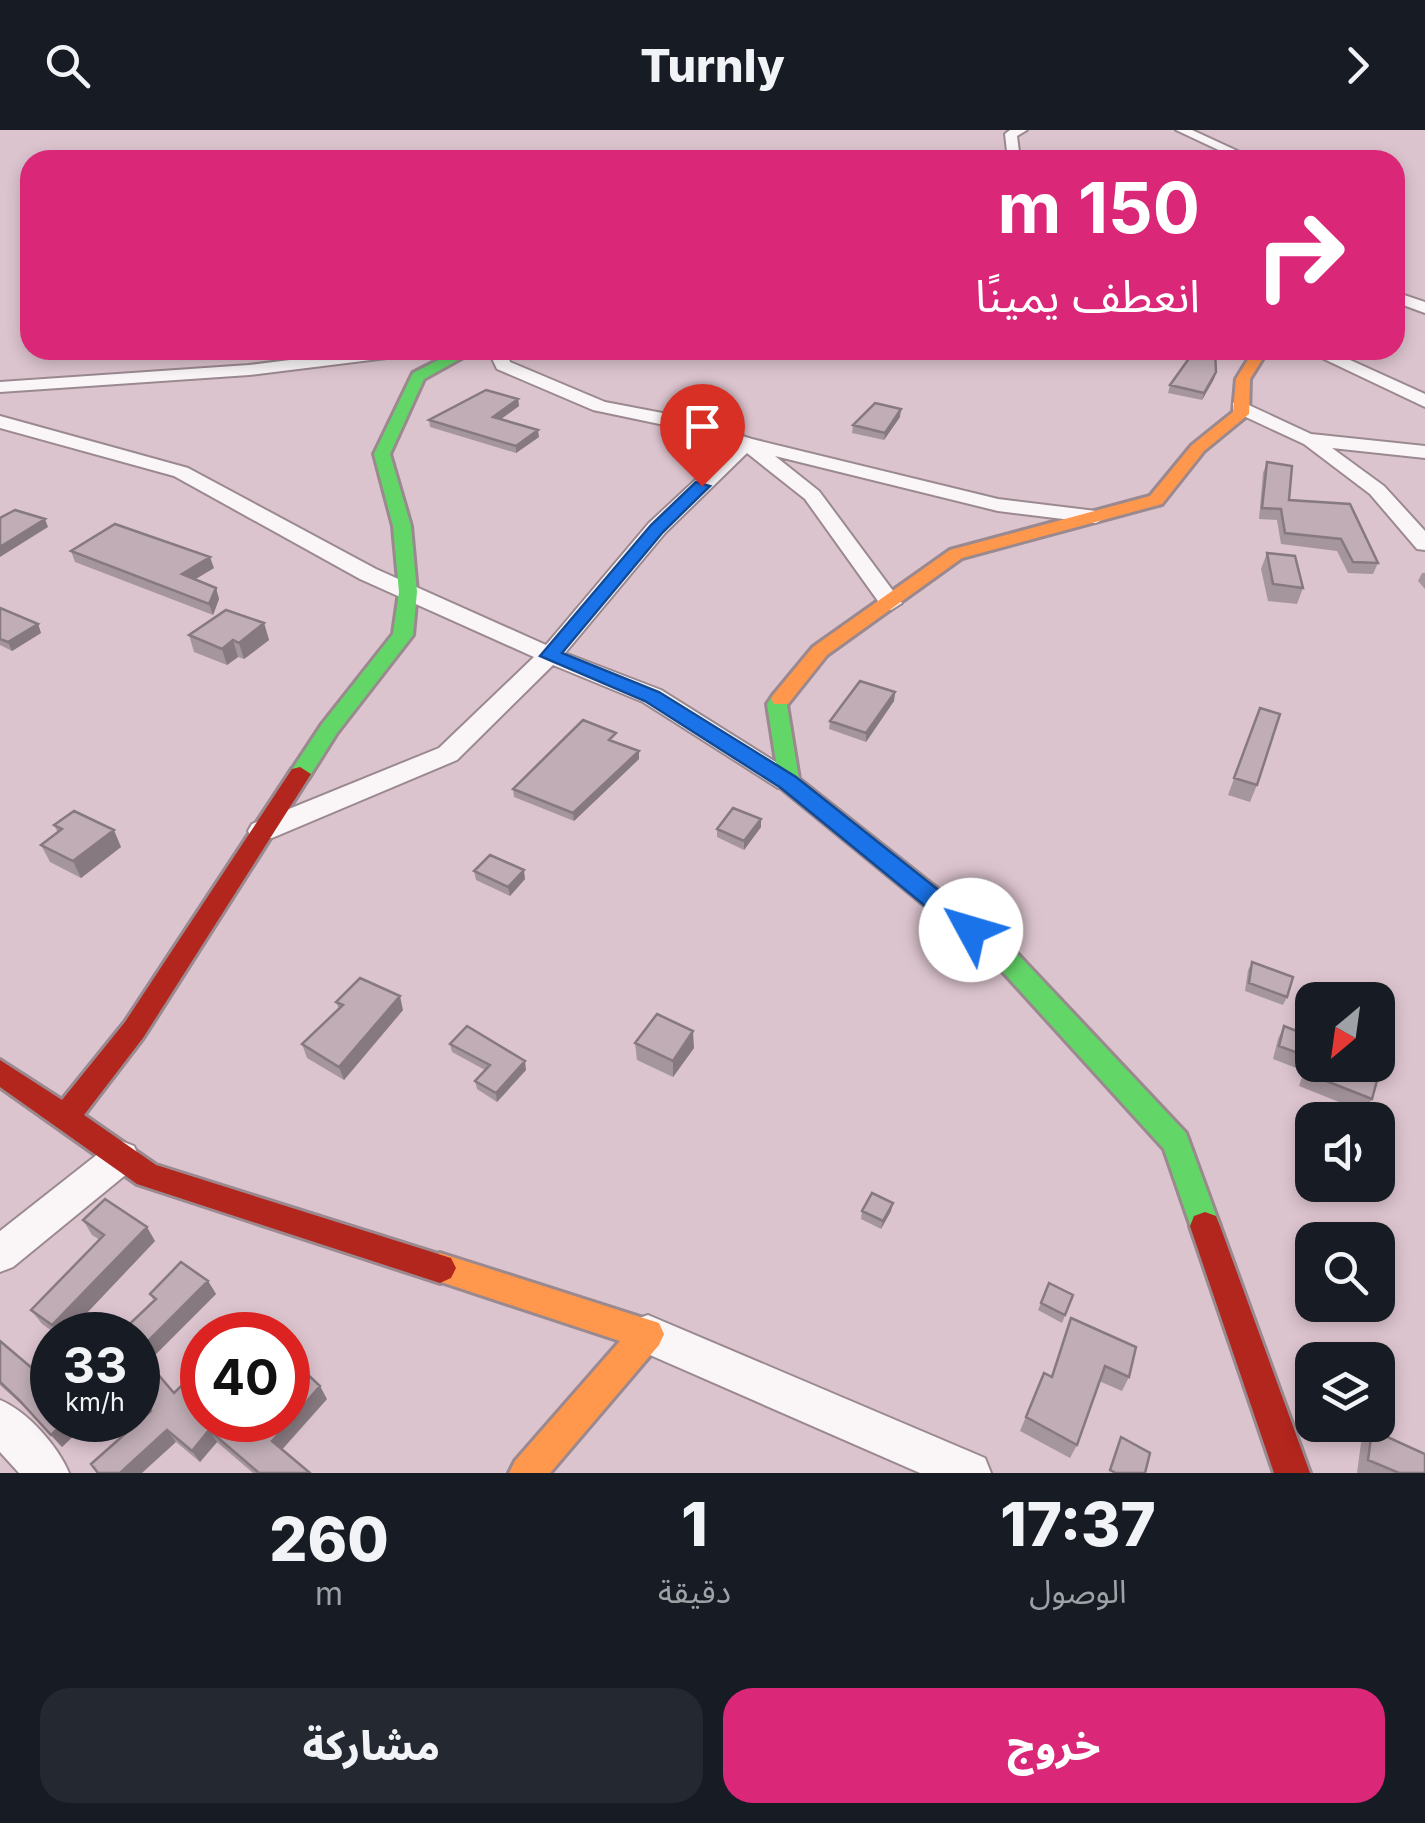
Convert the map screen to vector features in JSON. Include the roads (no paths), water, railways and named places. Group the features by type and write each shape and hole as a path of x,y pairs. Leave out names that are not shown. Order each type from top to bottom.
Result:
{"street":[{"path":"1013,150 1011,134 1020,130"},
{"path":"1182,130 1228,150"},
{"path":"0,387 230,371 325,360"},
{"path":"65,1118 134,1030 329,729 403,635 408,592 402,526 382,454 418,376 449,360"},
{"path":"500,360 502,365 600,406 678,422 746,443 998,505 1096,517"},
{"path":"788,782 778,704 820,651 956,554 1156,500 1198,448 1241,414 1239,388 1250,360"},
{"path":"1336,360 1425,401"},
{"path":"1240,407 1307,439 1377,490 1425,544"},
{"path":"0,422 181,472 408,592 550,656 652,696 788,782 1002,954 1176,1142 1286,1465 1292,1473"},
{"path":"1307,439 1425,452"},
{"path":"262,832 448,754 550,656 657,528 746,443"},
{"path":"746,443 812,495 891,604"},
{"path":"0,1072 147,1176 648,1334 970,1473"},
{"path":"0,1254 121,1157"},
{"path":"527,1473 648,1334"},
{"path":"0,1422 48,1473"}]}
